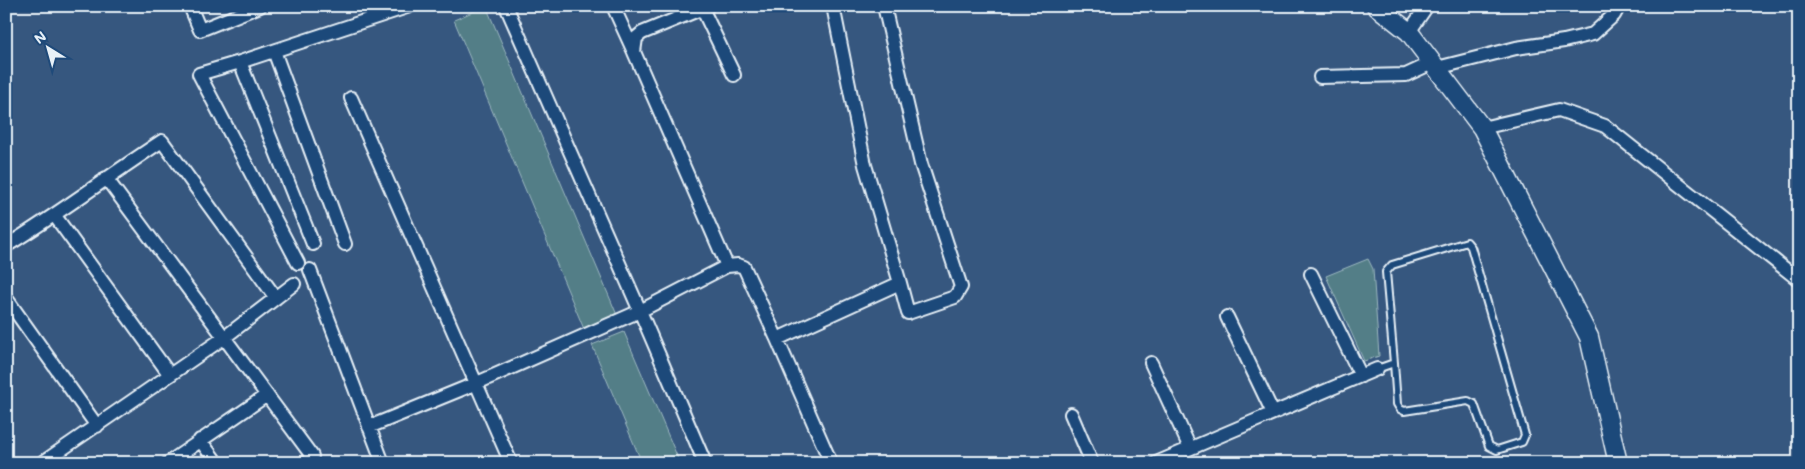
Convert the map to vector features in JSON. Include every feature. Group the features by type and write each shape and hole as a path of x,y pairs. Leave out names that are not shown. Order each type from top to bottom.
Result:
{"street":[{"path":"190,6 200,30 260,6"},
{"path":"298,263 199,74 410,6"},
{"path":"506,6 640,311 704,463"},
{"path":"613,6 727,266"},
{"path":"833,6 864,165 908,313 955,297 961,286 921,164 884,6"},
{"path":"1376,6 1409,32 1482,128 1589,337 1618,463"},
{"path":"1409,32 1426,6"},
{"path":"1320,77 1406,75 1434,65 1516,48 1564,41 1593,34 1614,15 1619,6"},
{"path":"634,52 636,38 642,33 704,7 734,75"},
{"path":"274,51 345,244"},
{"path":"240,62 313,244"},
{"path":"351,98 511,463"},
{"path":"1482,128 1559,110 1605,126 1799,280"},
{"path":"6,246 54,216 106,178 162,141 276,298"},
{"path":"106,178 225,336 312,456"},
{"path":"54,216 170,376"},
{"path":"369,427 477,383 640,311 727,266 738,264 744,267 831,463"},
{"path":"310,270 384,463"},
{"path":"1311,274 1361,376"},
{"path":"777,339 900,283"},
{"path":"42,463 170,376 294,284"},
{"path":"6,298 97,426"},
{"path":"1226,316 1273,413"},
{"path":"1151,363 1190,448"},
{"path":"1156,463 1377,369"},
{"path":"168,463 267,395"},
{"path":"1071,414 1092,463"},
{"path":"200,440 217,463"}],"lane":[{"path":"1467,242 1471,247 1525,435 1522,442 1497,450 1489,446 1474,404 1468,401 1404,411 1400,409 1397,404 1394,363 1386,272 1388,268 1467,242"},
{"path":"1377,369 1394,363"}],"green space":[{"path":"486,6 617,315 584,329 454,20"},
{"path":"1368,259 1373,269 1379,356 1364,361 1326,276"},
{"path":"624,332 680,463 642,463 592,345"}]}
